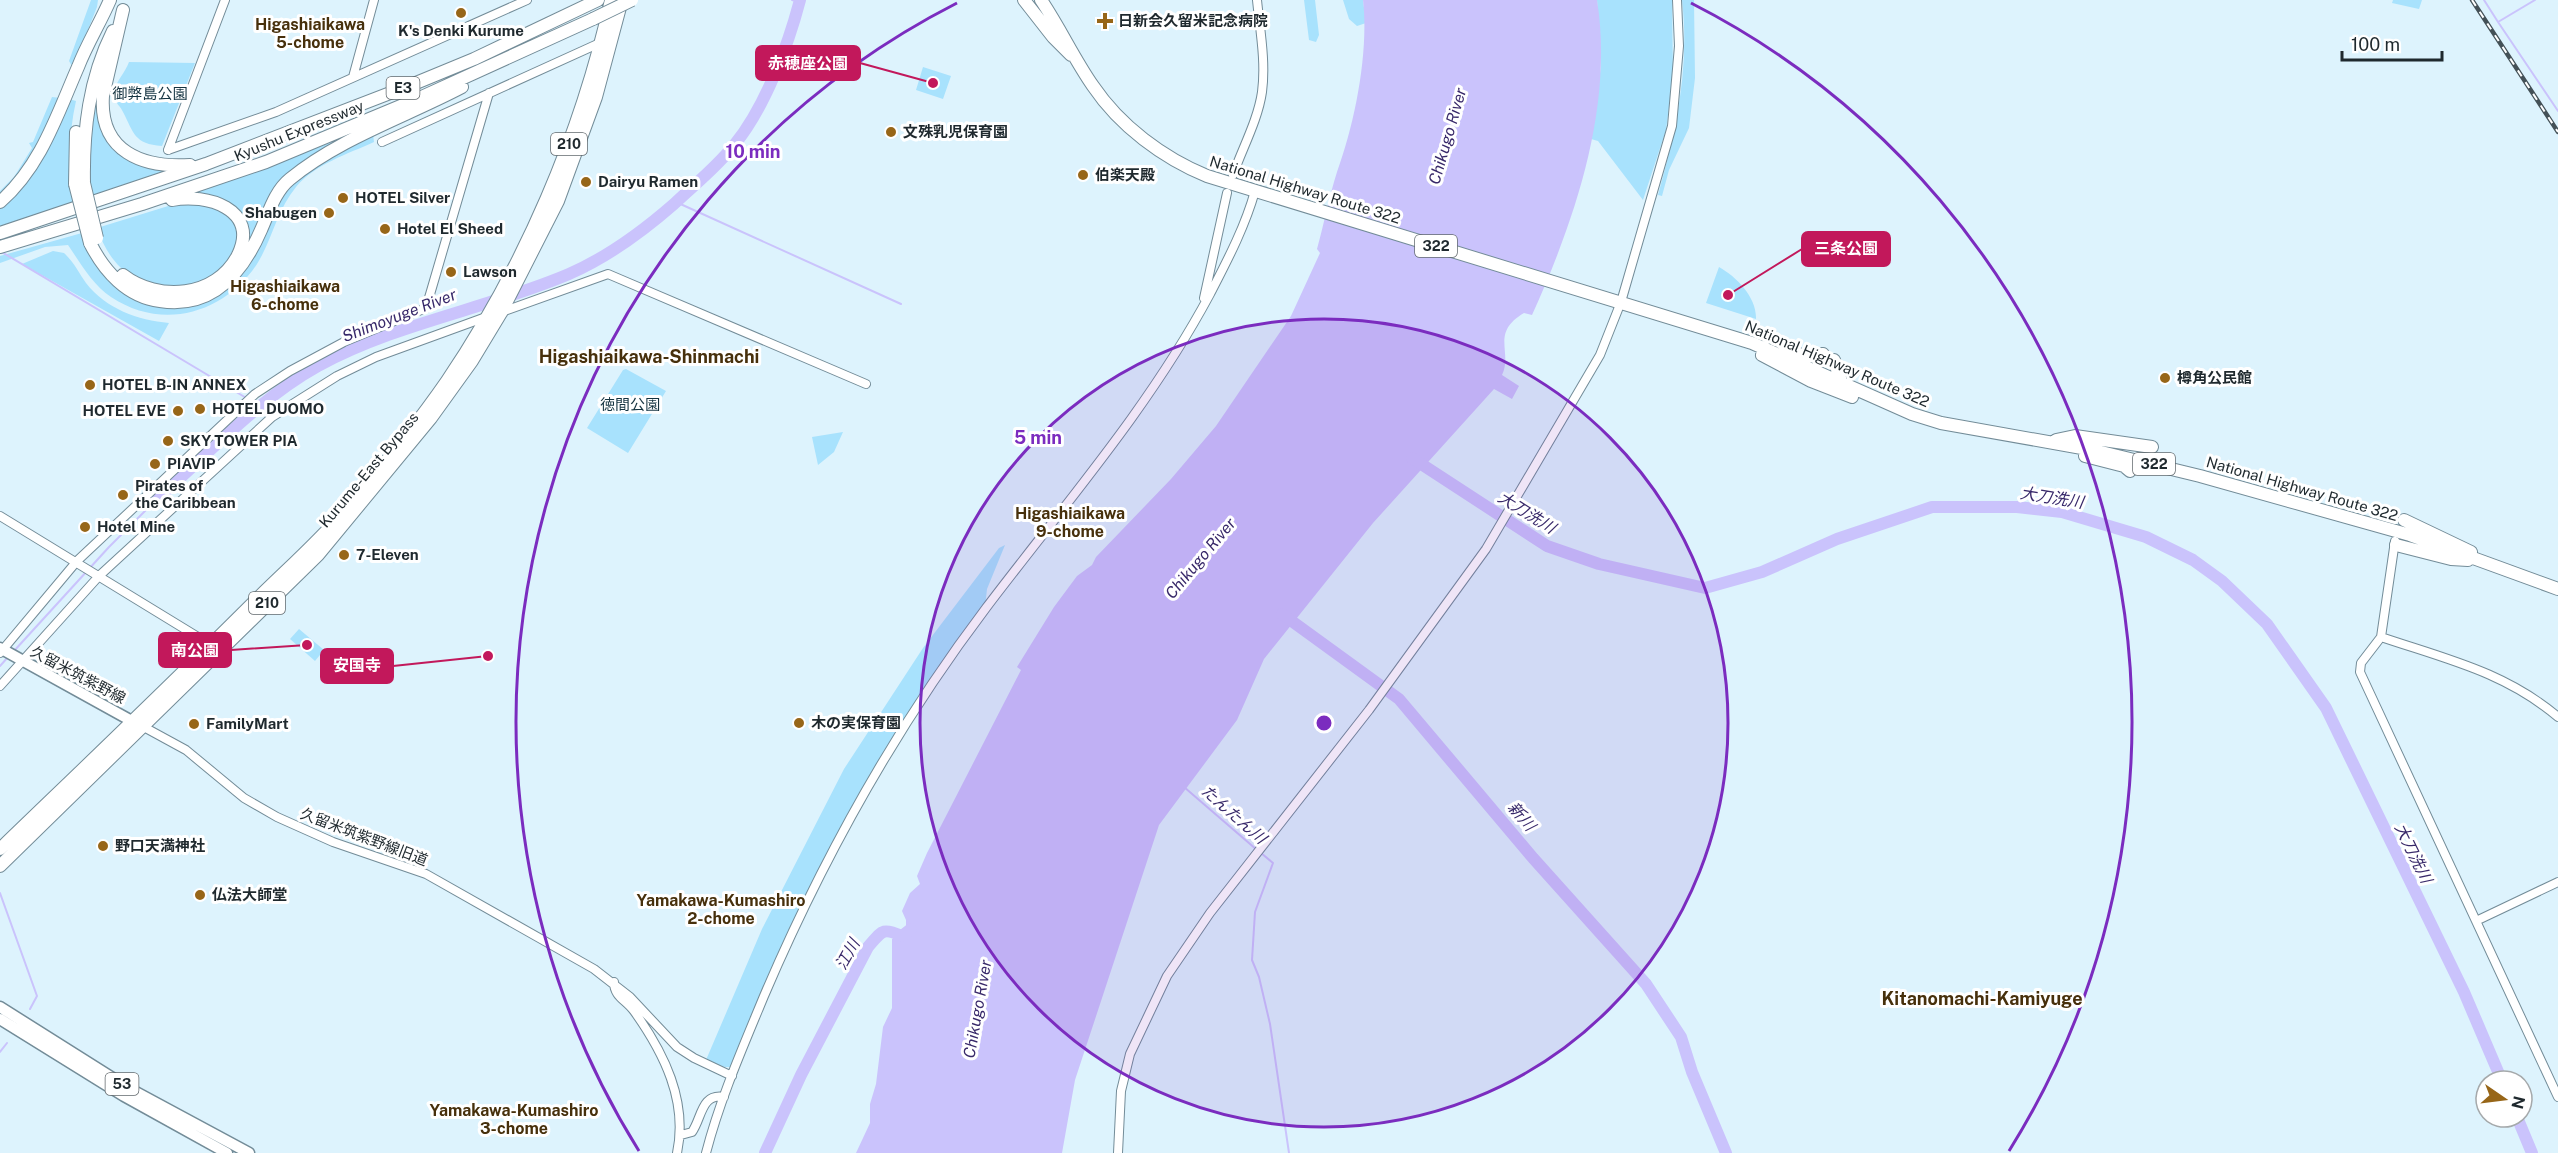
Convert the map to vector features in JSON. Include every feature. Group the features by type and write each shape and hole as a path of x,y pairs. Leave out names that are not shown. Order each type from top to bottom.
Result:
{"highway":[{"name":"Kurume-East Bypass","path":"0,866 211,645 350,506 447,382 506,280 549,194 574,132 602,42 611,0"},
{"name":"Kurume-East Bypass","path":"0,849 318,555 431,418 472,361 501,313 558,201 580,142 622,0"},
{"name":"Kyushu Expressway","path":"0,247 142,204 266,162 562,35 632,0"},
{"name":"National Highway Route 322","path":"1024,0 1053,38 1078,62"},
{"name":"National Highway Route 322","path":"1041,0 1062,31 1093,87 1117,114 1168,157 1207,177 1758,345 1877,399 1941,423 2052,442 2200,476 2399,532 2558,589"},
{"name":"Kyushu Expressway","path":"0,233 206,164 474,59 596,1"},
{"path":"109,3 82,98 75,144 80,183 93,240 108,272 143,298 184,303 210,295 236,274 250,253 283,186 305,168 336,148 419,109 562,35"},
{"path":"0,202 32,166 48,138 89,41 109,3"},
{"path":"125,5 103,96 103,115 109,133 122,149 144,162 160,165 206,164"},
{"path":"80,183 90,98 104,49 125,5"},
{"path":"93,240 124,276 145,288 164,292 192,291 210,283 224,272 238,254 242,239 238,221 231,210 218,202 195,197 142,204"},
{"path":"1758,345 1789,350 1807,357 1828,357 1842,384"},
{"path":"1758,345 1762,355 1811,381 1856,398 1877,399"},
{"path":"2052,442 2075,436 2152,447"},
{"path":"2052,442 2068,452 2124,466 2130,471"},
{"path":"2402,522 2456,543 2487,562"},
{"path":"2396,543 2451,559 2487,562"}],"main road":[{"name":"久留米筑紫野線","path":"1,651 137,724"},
{"name":"53","path":"0,1007 130,1089 249,1153"},
{"name":"53","path":"0,1019 124,1096 227,1153"}],"street":[{"path":"225,0 168,150 276,112 527,0"},
{"path":"353,77 374,0"},
{"path":"1233,175 1262,93 1263,66 1257,0"},
{"path":"1118,1153 1121,1091 1130,1054 1167,976 1210,912 1417,646 1496,534 1600,355 1615,300 1672,126 1679,46 1677,0"},
{"path":"382,142 602,42"},
{"path":"1,651 77,561 255,394 290,371 344,342 426,308 489,93"},
{"path":"706,1153 732,1076 784,951 824,866 907,723 986,608 1063,512 1166,370 1227,262 1258,192"},
{"path":"1203,306 1227,193"},
{"path":"0,686 20,660 99,576 272,417 337,376 376,357 608,274 866,384"},
{"path":"0,516 211,645"},
{"path":"2396,543 2381,638 2361,663 2360,672 2558,1097"},
{"path":"2381,638 2498,677 2520,688 2558,717"},
{"name":"久留米筑紫野線旧道","path":"137,724 186,750 244,798 277,817 333,842 426,874 614,982 676,1047 732,1076"},
{"path":"2476,921 2558,882"},
{"name":"久留米筑紫野線旧道","path":"614,982 617,995 631,1008 660,1054 678,1101 681,1135 677,1153"},
{"path":"681,1135 692,1132 704,1104 710,1098 724,1097"}],"green space":[{"path":"91,0 98,0 97,7 73,68 69,61"},
{"path":"1304,0 1315,0 1319,35 1316,42 1309,40"},
{"path":"1343,0 1363,0 1366,23 1357,26 1349,19"},
{"path":"1597,0 1672,0 1673,77 1666,130 1643,200 1598,141 1591,139 1601,66"},
{"path":"1682,0 1694,0 1695,78 1689,128 1669,170 1662,196 1658,195 1676,123 1683,74"},
{"path":"2393,0 2422,0 2419,9 2392,3"},
{"name":"御弊島公園","path":"129,62 195,63 162,146 140,140 115,101 115,88"},
{"path":"923,67 951,76 943,99 916,90"},
{"path":"52,97 61,98 29,165 0,197 0,191 14,177 32,148 29,143 33,142"},
{"path":"69,99 76,101 70,151 75,202 0,226 0,206"},
{"path":"93,105 98,105 102,130 154,169 171,171 92,198 89,171"},
{"path":"373,134 374,142 332,160 304,179 289,196 262,255 243,281 227,295 191,312 171,315 151,313 131,307 111,297 92,280 68,245 45,247 0,263 0,256 82,233 116,286 220,294 268,215 290,186 318,164"},
{"path":"349,136 311,156 291,172 245,253 246,244 243,234 234,214 225,202 208,194 190,194"},
{"path":"178,203 217,205 230,217 237,234 236,244 222,270 206,281 192,286 147,283 125,272 109,253 97,228"},
{"path":"53,251 64,253 86,283 103,300 134,316 169,323 159,341 22,264"},
{"path":"1719,267 1733,276 1745,289 1753,303 1756,319 1706,303"},
{"name":"徳間公園","path":"626,369 666,391 628,453 587,428 623,370"},
{"path":"843,432 834,452 818,465 812,437"},
{"path":"1005,545 987,589 985,607 930,681 801,906 750,1019 733,1067 725,1067 706,1060 762,929 844,769 923,648 999,548"},
{"path":"299,629 324,650 315,661 290,639"}],"water":[{"name":"Chikugo River","path":"1363,0 1597,0 1601,40 1600,81 1587,162 1563,241 1532,315 1524,313 1514,320 1505,335 1505,367 1502,375 1519,386 1512,399 1494,389 1373,523 1264,659 1237,720 1159,825 1075,1080 1062,1153 856,1153 870,1123 870,1104 876,1084 883,1027 892,1008 892,939 906,930 906,920 902,911 910,893 920,884 917,876 927,853 1021,670 1017,667 1054,607 1077,576 1092,565 1096,557 1171,479 1216,426 1291,316 1320,253 1317,249 1334,181 1350,132 1359,87 1364,42"}],"waterway":[{"path":"792,0 800,2"},
{"name":"Shimoyuge River","path":"158,498 255,410 318,366 379,338 569,274 611,252 650,224 713,168 746,129 774,75 800,0"},
{"path":"2484,0 2498,22 2535,0"},
{"path":"2498,22 2558,111"},
{"path":"676,202 901,304"},
{"path":"0,251 248,399"},
{"path":"253,401 262,407"},
{"name":"大刀洗川","path":"1412,458 1547,546 1599,564 1705,588 1762,572 1837,539 1932,507 2017,507 2062,512 2146,537 2193,560 2222,581 2267,624 2326,708 2464,992 2497,1069"},
{"path":"14,651 109,547 158,498"},
{"name":"新川","path":"1282,614 1399,699 1533,858 1646,984 1681,1037 1692,1072 1726,1153"},
{"path":"0,666 8,657"},
{"name":"たんたん川","path":"1184,787 1257,850"},
{"name":"たんたん川","path":"1261,853 1273,863 1255,912 1252,960 1259,977 1270,1024 1289,1153"},
{"path":"0,893 37,996 30,1009"},
{"name":"江川","path":"765,1153 801,1075 868,947 883,932 902,936 911,929"},
{"path":"0,1052 7,1043"},
{"name":"大刀洗川","path":"2522,1129 2532,1153"}],"railway":[{"path":"2472,0 2558,132"}],"place":[{"name":"K's Denki Kurume","path":"461,13"},
{"name":"日新会久留米記念病院","path":"1105,21"},
{"name":"赤穂座公園","path":"933,83"},
{"name":"文殊乳児保育園","path":"891,132"},
{"name":"伯楽天殿","path":"1083,175"},
{"name":"Dairyu Ramen","path":"586,182"},
{"name":"HOTEL Silver","path":"343,198"},
{"name":"Shabugen","path":"329,213"},
{"name":"Hotel El Sheed","path":"385,229"},
{"name":"Lawson","path":"451,272"},
{"name":"三条公園","path":"1728,295"},
{"name":"樽角公民館","path":"2165,378"},
{"name":"HOTEL B-IN ANNEX","path":"90,385"},
{"name":"HOTEL DUOMO","path":"200,409"},
{"name":"HOTEL EVE","path":"178,411"},
{"name":"SKY TOWER PIA","path":"168,441"},
{"name":"PIAVIP","path":"155,464"},
{"name":"Pirates of the Caribbean","path":"123,495"},
{"name":"Hotel Mine","path":"85,527"},
{"name":"7-Eleven","path":"344,555"},
{"name":"南公園","path":"307,645"},
{"name":"安国寺","path":"488,656"},
{"name":"木の実保育園","path":"799,723"},
{"name":"FamilyMart","path":"194,724"},
{"name":"野口天満神社","path":"103,846"},
{"name":"仏法大師堂","path":"200,895"}],"district":[{"name":"Higashiaikawa 5-chome","path":"310,33"},
{"name":"Higashiaikawa 6-chome","path":"285,295"},
{"name":"Higashiaikawa-Shinmachi","path":"649,357"},
{"name":"Higashiaikawa 9-chome","path":"1070,522"},
{"name":"Yamakawa-Kumashiro 2-chome","path":"721,909"},
{"name":"Kitanomachi-Kamiyuge","path":"1982,999"},
{"name":"Yamakawa-Kumashiro 3-chome","path":"514,1119"}]}
